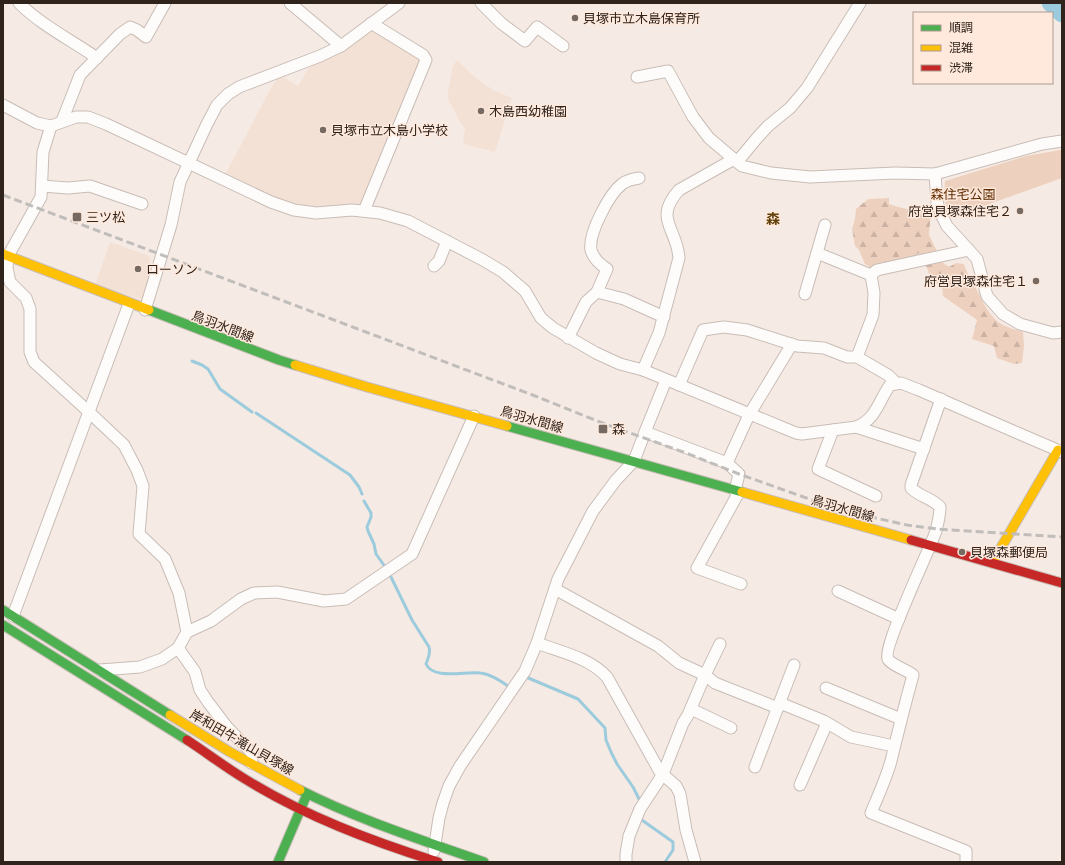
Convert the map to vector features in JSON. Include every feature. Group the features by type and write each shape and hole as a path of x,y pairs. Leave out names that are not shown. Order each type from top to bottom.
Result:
{"street":[{"path":"19,3 50,28 76,43 96,58"},
{"path":"62,121 80,75 120,34 130,27 146,37 165,3"},
{"path":"290,3 341,46"},
{"path":"145,310 171,225 180,182 216,105 228,94 239,87 320,56 341,46 399,3"},
{"path":"481,3 501,23 526,41 537,27 563,46"},
{"path":"643,370 659,333 680,258 679,249 667,222 666,213 672,197 679,190 735,161 768,126 790,108 806,88 860,3"},
{"path":"364,211 426,60 423,55 372,23"},
{"path":"637,77 668,71 697,122 709,138 742,166 771,173 810,176 895,173 935,174 1042,144 1062,141"},
{"path":"3,105 37,123 51,126 76,117 88,117 106,124 271,202 294,210 316,213 352,210 364,211 380,213 408,221 503,272 525,291 541,318 568,338 608,358 643,370 749,415 796,433 802,434 863,425 870,420 890,385 901,383 1060,451 992,563"},
{"path":"51,126 43,152 42,203 6,255 10,282 26,298 30,309 30,352 34,362 124,445 137,470 144,486 139,534 165,559 179,593 187,632"},
{"path":"935,174 937,202 940,214 947,226 977,259 987,296 1003,314 1020,324 1053,333 1062,332"},
{"path":"568,338 586,302 597,292 607,269 597,261 591,251 592,241 604,207 622,184 630,179 639,178"},
{"path":"42,186 68,188 90,186 142,204"},
{"path":"806,294 825,225"},
{"path":"434,266 439,261 447,241"},
{"path":"871,275 877,270 969,250"},
{"path":"817,253 871,275"},
{"name":"鳥羽水間線","path":"6,255 129,304 279,360 367,387 634,461 1062,583"},
{"path":"857,357 873,315 874,293 871,275"},
{"path":"597,292 624,299 664,317"},
{"path":"13,616 129,304"},
{"path":"679,385 703,330 724,327 746,330 792,344 824,348 847,357 857,357 888,375 896,383"},
{"path":"727,463 749,415 792,344"},
{"path":"436,861 434,846 442,803 449,786 460,766 525,671 537,643 558,579 593,511 616,480 634,461 666,380"},
{"path":"941,399 911,488 935,502 940,507 937,529 889,644 887,658 892,663 914,675 901,719 891,762 871,813 966,851 966,862"},
{"path":"100,670 140,667 162,659 178,648 187,632 211,621 240,599 254,593 276,592 324,601 346,599 412,554 474,416"},
{"path":"856,427 924,449"},
{"path":"834,430 818,469 876,496"},
{"path":"645,432 727,463 739,474 737,491 697,568 741,584"},
{"path":"555,589 658,646 679,663 705,675 715,683 827,723 851,737 894,746"},
{"path":"838,591 899,619"},
{"name":"岸和田牛滝山貝塚線","path":"3,610 230,752 308,794 330,805 434,846 484,862"},
{"name":"岸和田牛滝山貝塚線","path":"3,626 182,736 244,779 301,809 372,840 436,861"},
{"path":"537,643 592,664 601,670 608,678 660,772 676,786 680,794 686,830 695,862"},
{"path":"626,862 629,836 634,822 643,804 663,774 683,723 720,644"},
{"path":"178,648 195,672 200,690 208,702 227,726 253,754 251,763"},
{"path":"755,767 794,665"},
{"path":"826,688 901,719"},
{"path":"691,708 731,728"},
{"path":"800,786 827,723"},
{"path":"278,862 308,794"}],"shaded area":[{"name":"貝塚市立木島小学校","path":"374,28 422,58 364,211 294,210 225,175 272,86 280,75 298,86 308,69"},
{"name":"木島西幼稚園","path":"457,60 476,78 493,90 512,98 495,152 464,144 463,142 465,128 461,124 447,97 453,66"},
{"path":"110,242 149,256 153,275 144,300 95,286"}],"green space":[{"name":"森住宅公園","path":"1062,150 1062,178 950,218 944,198 945,181 1026,156"},
{"path":"889,198 889,204 894,206 920,211 931,211 929,235 943,263 949,267 956,263 964,264 968,275 988,311 994,318 1009,328 1023,332 1024,346 1022,363 1014,364 997,358 994,346 972,339 977,320 943,296 942,286 930,279 928,270 919,253 909,259 876,271 865,264 859,250 855,246 852,229 856,209 868,199"}],"waterway":[{"path":"1050,3 1062,14"},
{"path":"192,361 208,369 220,389 252,412"},
{"path":"256,413 350,475 359,487 362,494"},
{"path":"364,501 371,513 367,527 368,531 374,544 376,554 386,568"},
{"path":"390,575 412,620 430,649 426,664 430,669 435,672 450,674 484,674 511,688"},
{"path":"526,677 578,699 605,728 606,740 611,752 617,764 633,787 641,803"},
{"path":"639,818 673,842 673,850 665,862"}],"railway":[{"path":"3,195 530,394 605,424 840,510 907,525 937,529 1062,537"}],"traffic: fast":[{"path":"149,310 295,365"},
{"path":"507,426 742,492"},
{"path":"3,610 170,715"},
{"path":"3,625 187,740"},
{"path":"300,790 345,811 484,862"},
{"path":"278,862 305,799"}],"traffic: slow":[{"path":"3,254 149,310"},
{"path":"295,365 367,387 507,426"},
{"path":"992,563 1058,450"},
{"path":"742,492 911,540"},
{"path":"170,715 230,752 300,790"}],"traffic: jam":[{"path":"911,540 1062,583"},
{"path":"187,740 238,774 291,805 363,836 438,862"}],"place":[{"name":"貝塚市立木島保育所","path":"575,18"},
{"name":"木島西幼稚園","path":"481,111"},
{"name":"貝塚市立木島小学校","path":"323,130"},
{"name":"府営貝塚森住宅２","path":"1020,211"},
{"name":"三ツ松","path":"77,217"},
{"name":"ローソン","path":"138,269"},
{"name":"府営貝塚森住宅１","path":"1036,281"},
{"name":"森","path":"603,429"},
{"name":"貝塚森郵便局","path":"962,552"}],"district":[{"name":"森","path":"773,219"}]}
